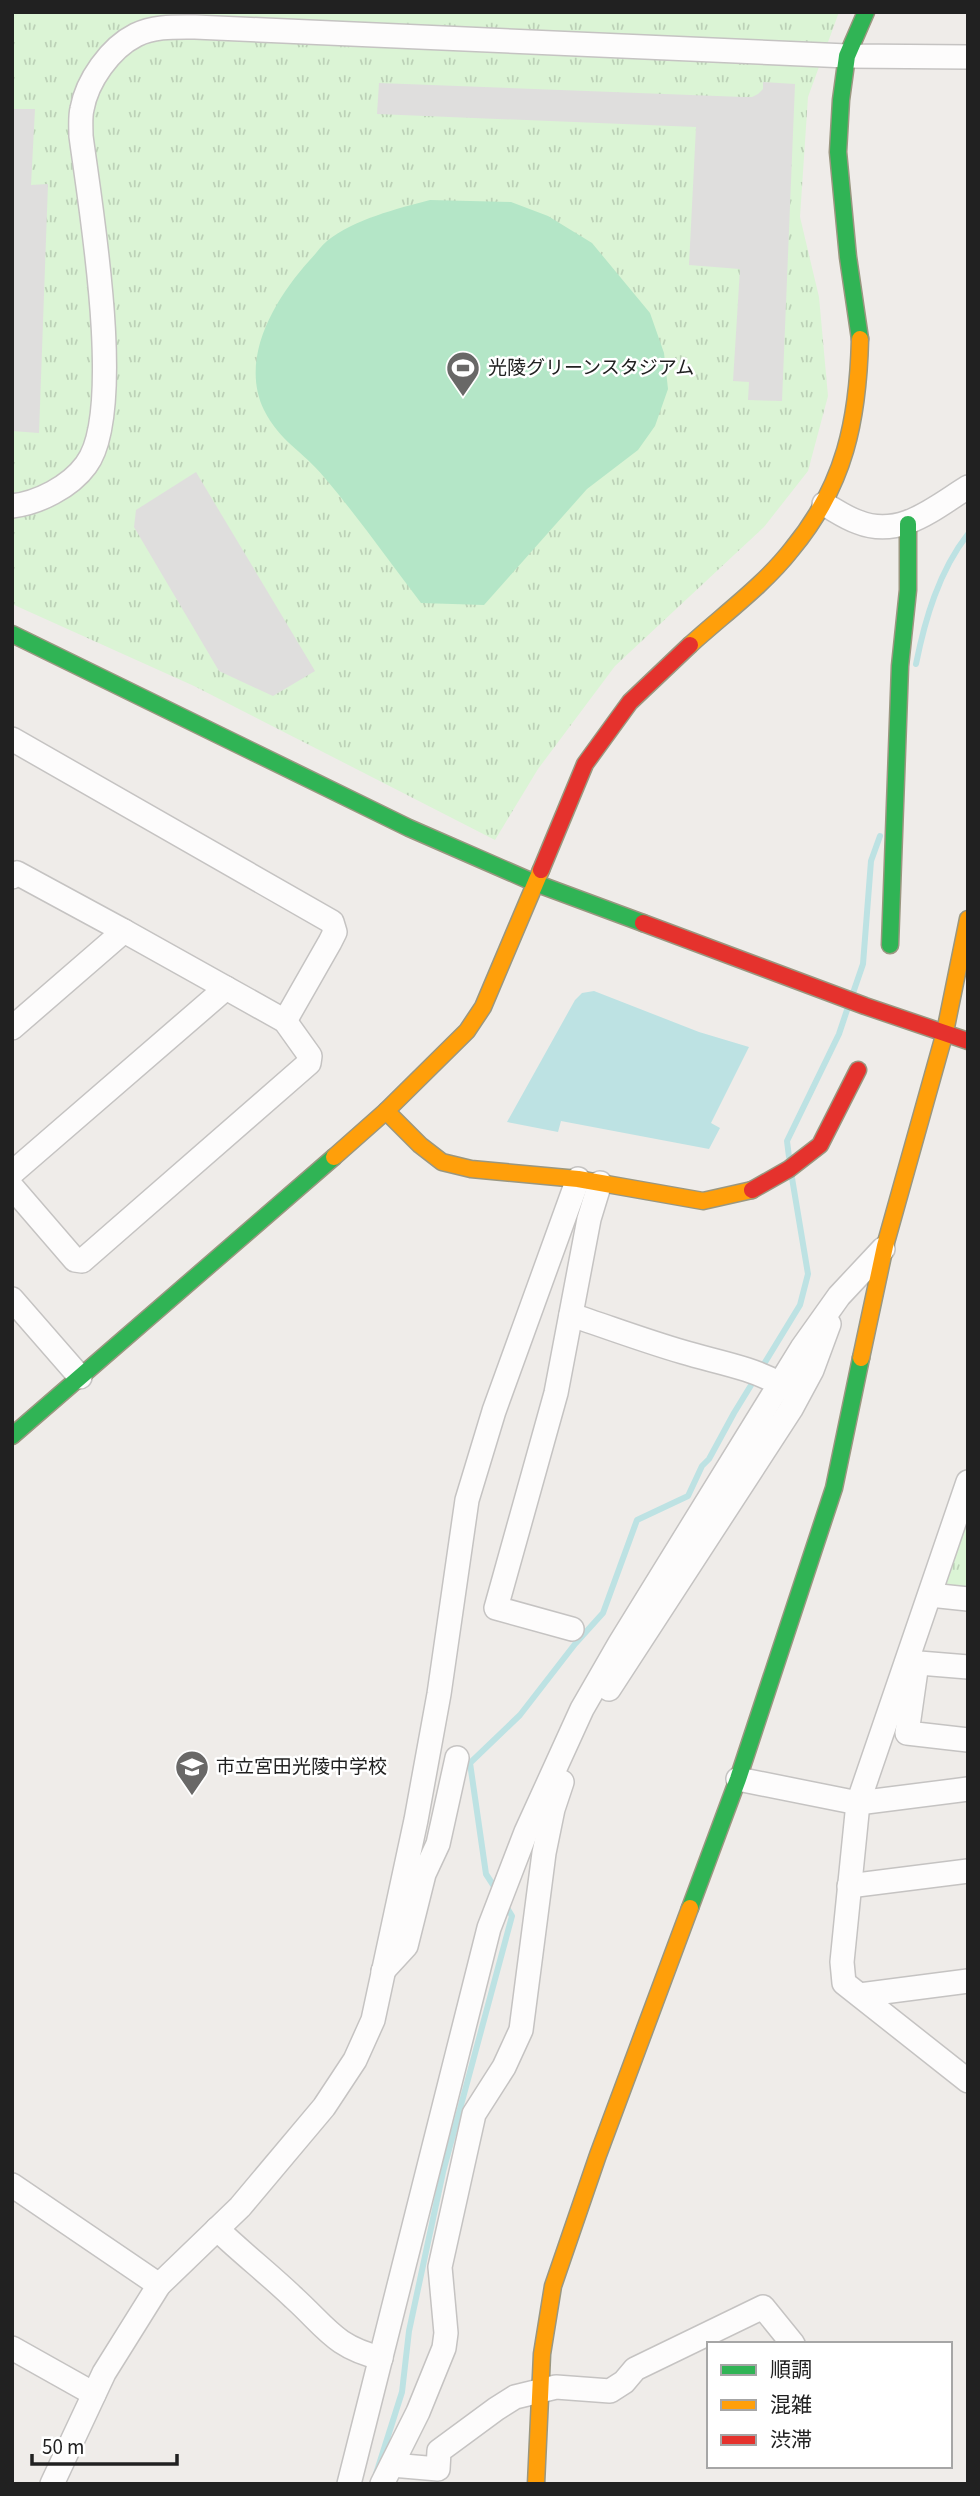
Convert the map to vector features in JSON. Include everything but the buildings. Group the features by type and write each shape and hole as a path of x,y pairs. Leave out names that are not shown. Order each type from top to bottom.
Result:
{"street":[{"path":"12,1436 386,1111 467,1031 483,1007 585,764 607,731 630,702 656,676 792,550 824,504 841,468 854,414 859,376 860,337 848,257 838,152 847,56 866,12"},
{"path":"12,506 26,505 67,483 87,465 97,442 103,416 103,335 101,297 81,136 82,109 91,81 111,55 135,36 165,27 195,27 847,56 968,57"},
{"path":"824,504 859,523 884,528 908,524 968,487"},
{"path":"890,945 900,666 908,590 908,524"},
{"path":"12,634 409,828 535,883 865,1006 968,1041"},
{"path":"12,739 332,922 335,932 285,1021"},
{"path":"12,1187 75,1260 82,1261 309,1063 310,1056 285,1021 124,931 14,874"},
{"path":"536,2484 542,2354 553,2286 603,2142 738,1779 834,1488 885,1246 945,1032 968,919"},
{"path":"12,1028 124,931"},
{"path":"12,1172 226,988"},
{"path":"386,1111 420,1145 442,1162 471,1169 578,1179 704,1201 751,1191 789,1169 820,1145 858,1070"},
{"path":"52,2484 94,2394 159,2285 240,2207 324,2107 355,2060 373,2020 416,1820 439,1694 467,1500 494,1412 578,1179"},
{"path":"572,1629 496,1608 556,1393 589,1219 600,1183"},
{"path":"349,2484 489,1928 526,1832 582,1709 620,1643 780,1384 839,1296 885,1246"},
{"path":"791,2342 764,2307 635,2369 624,2382 610,2391 556,2387 515,2397 439,2451 441,2477 387,2474 418,2412 444,2348 446,2333 440,2267 474,2114 504,2067 521,2030 544,1853 563,1778 603,1699 791,1409 812,1370 839,1296"},
{"path":"12,1299 80,1377"},
{"path":"571,1315 683,1352 742,1368 780,1384"},
{"path":"968,1482 930,1595 912,1663 858,1803 842,1962 844,1983 968,2081"},
{"path":"930,1595 968,1599"},
{"path":"912,1663 968,1667"},
{"path":"912,1663 907,1733 968,1740"},
{"path":"383,1971 407,1946 424,1874 438,1844 457,1758"},
{"path":"738,1779 858,1803 968,1789"},
{"path":"849,1886 968,1871"},
{"path":"860,1995 968,1981"},
{"path":"15,2193 159,2285"},
{"path":"217,2229 296,2299 321,2327 348,2348 381,2358"},
{"path":"12,2348 94,2394"}],"green space":[{"path":"12,12 839,12 808,97 800,217 819,297 828,396 808,471 764,527 615,666 538,769 495,840 194,686 12,604"},
{"name":"光陵グリーンスタジアム","path":"430,200 511,202 548,216 592,243 650,313 664,353 668,389 655,426 638,450 587,489 484,605 421,603 324,477 270,421 257,390 258,350 264,330 284,293 322,246 338,233 363,221"},
{"path":"968,1510 968,1588 944,1586"}],"shaded area":[{"path":"763,82 795,84 782,401 748,400 749,382 733,381 740,269 689,265 696,127 377,114 379,83 752,97 763,89"},
{"path":"12,109 35,109 31,185 48,184 39,433 12,431"},
{"path":"196,472 315,671 273,696 219,671 134,527 136,510"}],"water":[{"path":"594,991 699,1032 749,1047 711,1123 720,1128 709,1149 561,1121 558,1132 507,1122 575,1000 582,993"}],"waterway":[{"path":"916,664 934,596 949,564 968,534"},
{"path":"853,993 863,964 871,861 880,836"},
{"path":"789,1157 787,1141 839,1034 847,1010"},
{"path":"497,1891 486,1874 470,1763 520,1715 575,1644 603,1613 637,1520 688,1496 702,1466 709,1459 800,1305 808,1274 792,1178"},
{"path":"376,2474 402,2392 409,2331 443,2172 512,1916 504,1903"}],"traffic: fast":[{"path":"860,339 848,257 838,152 847,56 866,12"},
{"path":"890,945 900,666 908,590 908,524"},
{"path":"12,634 409,828 535,883 643,923"},
{"path":"12,1436 334,1157"},
{"path":"690,1908 738,1779 834,1488 861,1358"}],"traffic: slow":[{"path":"690,645 781,562 825,501 836,476 852,424 860,339"},
{"path":"334,1157 386,1111 467,1031 483,1007 541,870"},
{"path":"861,1358 885,1246 945,1032 968,919"},
{"path":"386,1111 420,1145 442,1162 471,1169 578,1179 703,1201 752,1190"},
{"path":"536,2484 542,2354 553,2286 598,2155 690,1908"}],"traffic: jam":[{"path":"541,870 585,764 630,702 690,645"},
{"path":"643,923 865,1006 968,1041"},
{"path":"752,1190 789,1169 820,1145 858,1070"}],"place":[{"name":"光陵グリーンスタジアム","path":"463,398"},
{"name":"市立宮田光陵中学校","path":"192,1797"}]}
